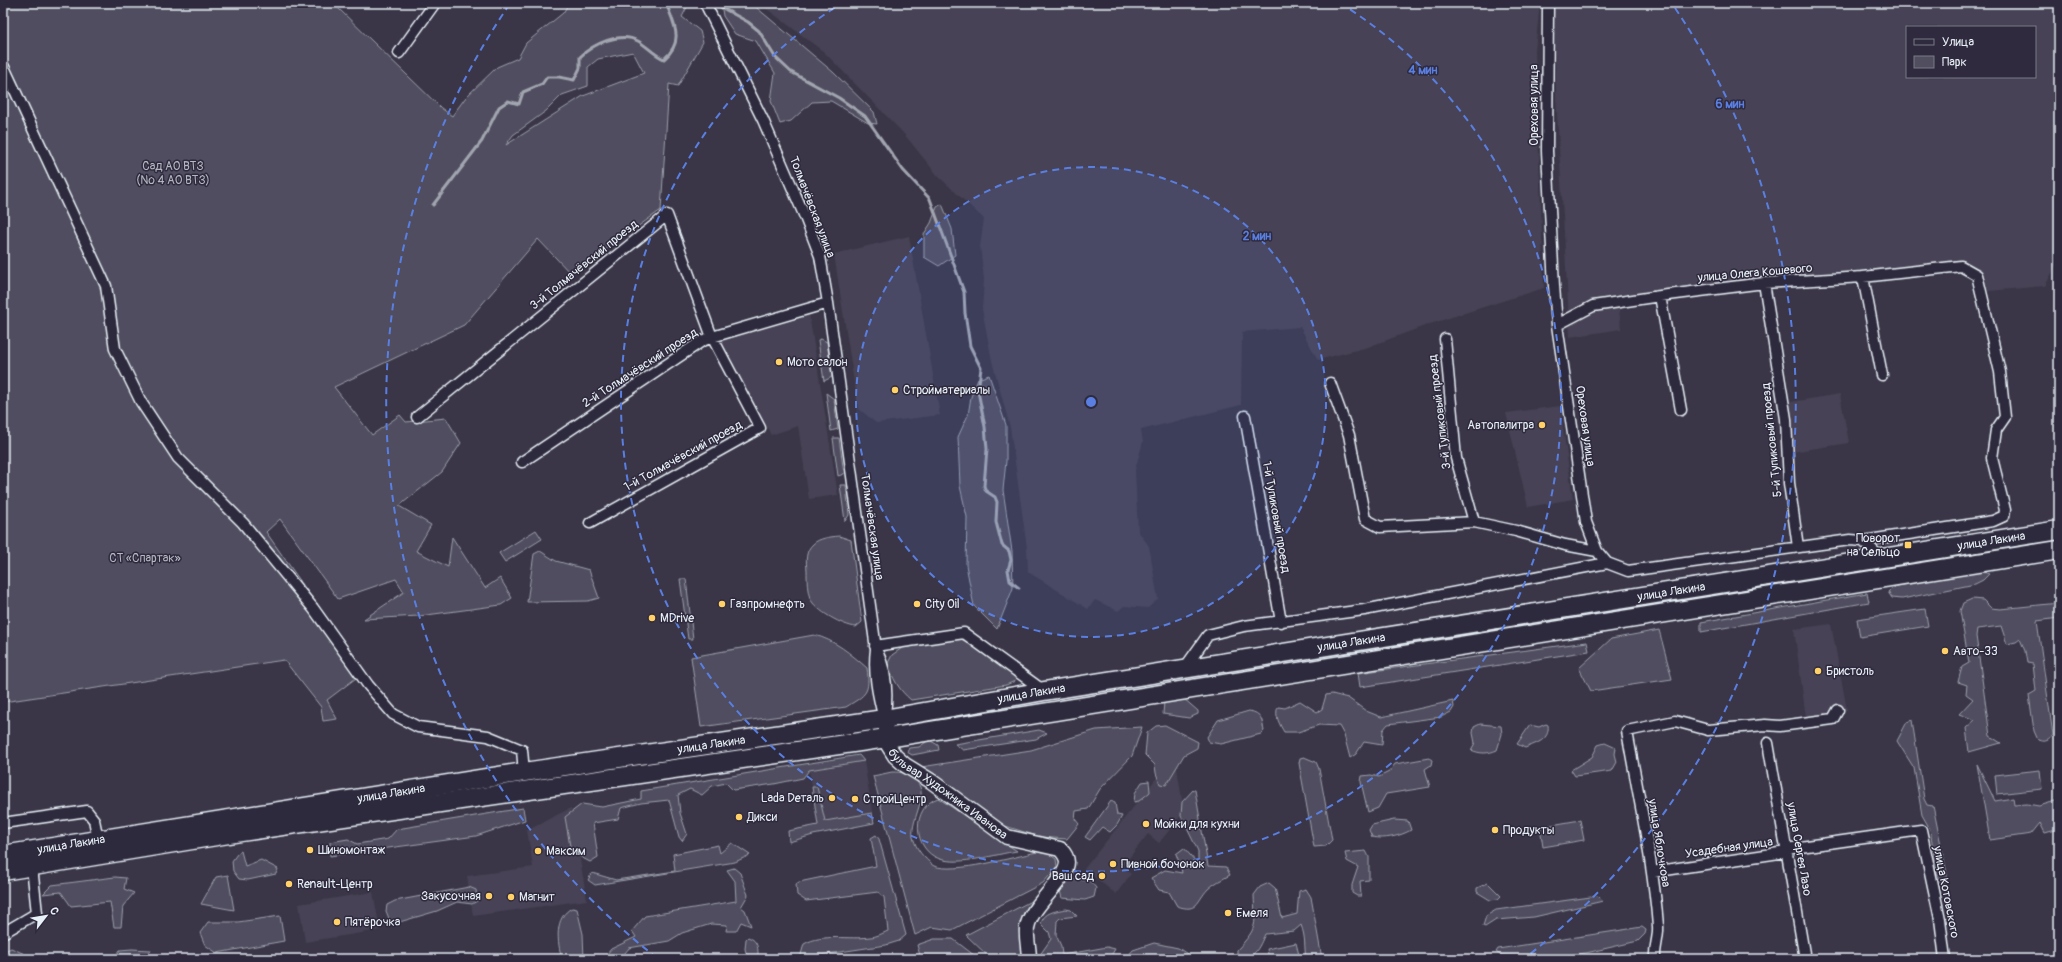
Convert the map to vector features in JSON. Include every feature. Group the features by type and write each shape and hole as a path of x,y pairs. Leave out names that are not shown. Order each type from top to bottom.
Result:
{"highway":[{"name":"улица Лакина","path":"3,855 98,838 524,772 884,719 1044,691 2059,530"},
{"name":"улица Лакина","path":"3,871 241,832 888,738 2059,550"}],"street":[{"path":"399,53 435,3"},
{"name":"Толмачёвская улица","path":"705,3 763,120 820,256 828,304 875,647 874,663 879,698 884,719"},
{"name":"Ореховая улица","path":"1548,3 1547,151 1557,325 1586,522 1596,551 1607,563 1628,571 1850,540 1863,541 1994,521 2004,516"},
{"path":"4,67 106,286 115,349 141,402 178,458 243,523 313,608 368,686 393,714 418,727 488,736 512,745 522,750 524,772"},
{"name":"3-й Толмачёвский проезд","path":"417,417 667,215 712,336"},
{"name":"улица Олега Кошевого","path":"1557,325 1592,306 1660,296 1764,283 1863,277 1961,266 1977,275 2000,372 2005,417 1996,430 1992,458 2005,510 2004,516"},
{"path":"1863,277 1882,375"},
{"name":"5-й Тупиковый проезд","path":"1764,283 1786,419 1789,484 1798,547"},
{"path":"1660,296 1681,410"},
{"name":"2-й Толмачёвский проезд","path":"522,462 702,341 712,336 828,304"},
{"name":"1-й Толмачёвский проезд","path":"590,523 760,428 712,336"},
{"name":"3-й Тупиковый проезд","path":"1445,339 1456,458 1474,522"},
{"path":"1330,383 1349,435 1365,519 1380,527 1474,522 1516,531 1565,545 1596,551"},
{"name":"1-й Тупиковый проезд","path":"1246,416 1281,622"},
{"path":"1863,541 1881,558"},
{"path":"1184,669 1208,635 1244,626 1364,610 1607,563"},
{"path":"875,647 964,633 1044,691"},
{"name":"улица Яблочкова","path":"1655,959 1654,949 1658,928 1652,872 1627,731 1675,722 1708,730 1765,725 1780,726 1833,719 1838,710"},
{"name":"бульвар Художника Иванова","path":"884,719 888,745 895,756 905,766 931,782 1007,837 1060,849 1065,855 1067,862 1065,870 1042,901 1027,928 1029,959"},
{"name":"улица Сергея Лазо","path":"1768,743 1804,959"},
{"path":"3,823 87,812 94,820 98,838"},
{"name":"Усадебная улица","path":"1652,872 1920,830"},
{"name":"улица Котовского","path":"1920,830 1940,919 1945,959"},
{"path":"3,933 37,913 32,867"}],"shaded area":[{"path":"759,3 1540,3 1535,51 1544,288 1430,324 1368,347 1318,360 1300,327 1242,332 1241,405 1141,430 1143,442 1135,470 1138,531 1149,546 1158,599 1148,608 1124,606 1118,611 1095,600 1088,609 1028,572 1027,548 1010,427 992,361 982,309 984,279 980,246 984,219 938,176 904,134 824,52"},
{"path":"1555,3 2059,3 2059,260 2045,286 1989,291 1959,271 1657,300 1619,307 1621,329 1570,337 1556,95"},
{"path":"909,236 940,415 876,423 858,408 834,254"},
{"path":"809,314 838,495 809,499 798,426 771,435 720,339"},
{"path":"1840,394 1849,443 1792,452 1785,403"},
{"path":"1560,406 1573,499 1528,507 1506,413"},
{"path":"1831,624 1847,710 1806,718 1794,629"},
{"path":"1175,755 1184,812 1159,843 1148,834 1122,867 1131,874 1116,894 1084,869"},
{"path":"864,761 874,823 821,833 809,770"},
{"path":"571,808 587,900 473,916 467,876 533,867 527,830"},
{"name":"Пятёрочка","path":"373,892 380,930 305,942 299,904"}],"green space":[{"path":"3,3 340,3 338,8 441,108 452,116 466,97 497,67 518,58 526,43 563,13 569,3 689,3 682,17 700,31 703,42 678,86 669,84 661,210 571,274 538,239 464,325 334,387 372,435 400,415 406,422 446,418 461,443 442,472 399,506 431,525 416,551 448,567 452,537 485,588 500,578 512,598 501,605 419,616 364,619 404,592 396,579 338,599 280,519 266,532 364,672 327,700 337,719 323,721 321,707 284,660 3,702","holes":["633,52 644,73 583,96 506,145 513,135 546,111 562,95 588,86 588,67 598,59"]},
{"path":"721,3 751,3 833,72 874,112 877,124 868,123 831,101 812,102 791,121 780,124 771,101 775,73 756,41 735,34 723,16"},
{"path":"942,204 952,229 955,255 939,266 924,257 924,234 931,223 937,207"},
{"path":"821,339 827,342 832,377 824,381 818,340"},
{"path":"989,375 1006,425 1006,461 1003,490 1012,551 1013,588 997,629 974,606 966,565 967,517 960,486 958,437 968,415 971,397 978,379"},
{"path":"826,393 834,399 838,429 831,431"},
{"path":"833,438 839,438 844,474 838,476"},
{"path":"840,485 846,485 849,515 845,521"},
{"path":"536,530 542,539 505,562 499,553"},
{"path":"839,536 851,540 862,622 856,627 837,621 824,613 813,603 808,592 806,560 810,547 818,540"},
{"path":"540,551 556,561 589,570 599,598 588,601 527,602 534,554"},
{"path":"1981,571 1989,574 1983,580 1975,584 1902,599 1892,598 1888,592 1898,586"},
{"path":"680,579 686,579 693,639 688,639"},
{"path":"1867,593 1869,602 1701,632 1701,622"},
{"path":"1972,599 1983,600 1991,608 2000,609 2059,603 2059,618 2037,621 2053,735 2047,740 2038,740 2034,731 2029,695 2036,691 2033,664 2027,663 2025,651 2020,639 2016,642 2007,644 2001,626 1977,629 1976,636 1990,736 2001,743 1969,752 1966,728 1975,720 1959,714 1973,699 1966,694 1967,685 1958,682 1962,667 1969,663 1960,611 1963,603"},
{"path":"1925,609 1928,626 1860,637 1857,619"},
{"path":"1659,630 1672,679 1591,691 1579,668 1611,639"},
{"path":"814,635 836,644 867,668 868,683 866,692 863,696 846,707 701,727 691,657"},
{"path":"958,638 970,643 1014,676 1015,681 1006,685 911,700 896,683 892,674 888,663 892,655 902,648"},
{"path":"1587,642 1589,651 1360,687 1358,673"},
{"path":"1332,694 1348,698 1366,711 1381,717 1453,701 1454,707 1451,712 1441,717 1388,724 1383,730 1382,745 1364,742 1356,754 1350,758 1344,735 1339,726 1319,725 1298,732 1284,732 1278,720 1278,707 1285,708 1300,701 1317,712 1322,709 1326,695"},
{"path":"1183,698 1198,711 1198,714 1189,718 1163,714 1164,702"},
{"path":"1249,711 1257,713 1261,718 1264,731 1261,734 1221,744 1209,742 1207,737 1218,720"},
{"path":"1912,720 1924,799 1927,805 1933,806 1947,874 1944,883 1940,880 1937,874 1930,829 1922,815 1914,768 1897,741 1907,722"},
{"path":"1480,724 1501,726 1502,734 1497,750 1484,753 1471,750 1475,743 1473,733 1474,727"},
{"path":"1546,724 1548,725 1548,730 1545,738 1525,748 1517,744 1530,725 1539,727"},
{"path":"1165,725 1198,742 1197,748 1184,755 1166,785 1160,784 1155,765 1145,755 1147,733 1156,726"},
{"path":"1142,727 1132,756 1100,789 1088,809 1076,811 1075,819 1079,824 1067,839 1040,837 996,823 921,767 1031,750 1096,730"},
{"path":"1039,730 1047,733 1036,739 963,750 955,744"},
{"path":"929,740 938,745 939,750 912,755 907,752 909,748 919,747"},
{"path":"1605,743 1616,748 1615,754 1617,762 1612,771 1575,776 1571,770 1592,757 1598,745"},
{"path":"859,755 864,761 809,770 803,778 774,784 733,790 726,783 712,786 702,795 690,789 678,795 680,813 687,834 682,841 679,837 669,800 641,803 621,808 618,819 593,823 598,857 590,862 571,852 565,817 582,804 602,807 641,799 641,791"},
{"path":"1304,757 1316,762 1319,769 1332,840 1326,846 1314,847 1299,763 1300,758"},
{"path":"1429,758 1432,760 1431,765 1425,769 1430,787 1386,794 1378,808 1368,812 1361,782 1362,776 1371,775 1379,777 1389,772 1395,764"},
{"path":"1977,764 1995,801 2013,798 2014,805 2027,804 2039,806 2059,800 2059,829 2045,833 2040,823 2031,834 1990,840"},
{"path":"2040,770 2042,789 1997,794 1995,775"},
{"path":"892,772 906,774 914,779 919,785 921,798 914,822 913,837 919,851 933,865 943,868 955,868 1000,861 1037,852 1049,854 1056,859 1057,867 1043,883 952,930 932,927 915,935 873,776"},
{"path":"1149,781 1150,792 1139,801 1134,802 1135,793 1142,782"},
{"path":"812,787 817,787 825,821 872,813 874,823 813,835 789,842 788,831 818,825"},
{"path":"1193,790 1195,790 1208,866 1226,867 1230,875 1210,887 1196,905 1189,908 1184,908 1177,906 1169,892 1159,890 1151,878 1165,870 1182,873 1176,854 1184,848 1196,862 1198,861 1198,851 1181,816 1182,802"},
{"path":"938,798 1017,851 978,859 958,861 940,859 931,854 924,847 920,838 918,828 919,819 923,810 929,803"},
{"path":"1111,801 1115,803 1117,815 1122,816 1117,825 1110,832 1102,827 1090,840 1085,837"},
{"path":"523,808 525,820 476,836 330,856 330,842 348,839 357,844 388,839 397,829"},
{"path":"1394,820 1408,821 1411,830 1392,837 1372,837 1369,830 1372,825"},
{"path":"1580,820 1584,840 1543,847 1540,827"},
{"path":"876,835 879,839 906,935 899,941 886,945 800,958 804,944 811,941 828,938 872,937 888,931 884,897 878,892 806,901 797,895 796,884 799,882 876,866 871,838"},
{"path":"732,843 750,855 735,862 595,885 588,880 592,873 616,880 675,871 673,854 718,845 720,853"},
{"path":"241,851 245,866 261,860 278,869 276,874 248,880 239,879 233,871 232,861"},
{"path":"1366,851 1369,857 1369,880 1360,881 1361,896 1357,896 1352,893 1352,885 1358,867 1347,861 1345,853"},
{"path":"734,868 740,873 748,895 741,907 745,910 751,926 741,922 736,931 726,931 727,925 711,924 682,933 669,941 629,948 621,957 618,958 603,959 611,949 636,937 632,931 645,916 736,901 735,881 727,870"},
{"path":"228,875 234,910 201,904 216,877"},
{"path":"115,877 126,878 124,889 134,893 123,906 121,927 114,927 110,902 71,906 61,892 43,894 52,885"},
{"path":"1069,878 1090,881 1096,888 1094,897 1085,900 1062,898 1060,891 1062,881"},
{"path":"1269,883 1275,888 1282,918 1297,914 1299,891 1306,889 1311,897 1322,959 1306,959 1303,930 1301,925 1294,931 1265,934 1258,948 1252,955 1248,957 1237,956 1237,950 1249,936 1254,925 1254,895 1260,887"},
{"path":"1488,883 1501,896 1498,899 1490,900 1477,892 1477,888"},
{"path":"469,887 476,890 477,901 472,904 457,902 437,911 396,923 390,921 386,911 387,905 395,901"},
{"path":"1598,896 1603,901 1534,917 1496,920 1485,927 1483,926 1486,916 1496,910"},
{"path":"1031,901 1020,927 1023,959 991,959 966,935"},
{"path":"572,908 577,909 583,934 584,959 562,959 560,952 558,930 562,917"},
{"path":"1066,909 1071,910 1077,916 1060,918 1057,921 1056,935 1061,946 1062,955 1107,947 1115,949 1109,959 1037,959 1051,939 1049,932 1041,924 1042,920 1050,913"},
{"path":"280,916 284,941 217,953 205,945 200,933 208,922 238,922"},
{"path":"1642,927 1646,930 1645,934 1638,941 1586,953 1537,958 1500,955 1496,952 1498,949"},
{"path":"748,937 756,943 758,949 758,959 748,959 745,949 746,939"},
{"path":"934,939 953,939 979,959 921,959 917,945"},
{"path":"1154,943 1178,948 1195,959 1125,959 1133,950"},
{"path":"1296,943 1300,959 1269,959 1267,949"},
{"path":"11,948 36,959 3,959 3,952"},
{"path":"120,950 151,950 149,953 150,959 117,959 115,957"}],"waterway":[{"path":"433,205 482,141 499,107 508,101 519,104 523,92 542,84 547,77 559,77 574,80 580,68 580,57 585,52 607,40 623,37 638,41 664,59 674,46 676,39 676,32 666,3"},
{"path":"717,5 748,22 759,31 775,57 791,72 839,98 865,116 903,170 930,199 964,292 965,313 970,346 981,368 978,391 985,427 987,449 984,486 986,491 995,497 997,502 996,522 1002,545 1009,551 1011,560 1008,570 1010,581 1019,588"}],"place":[{"name":"Мото салон","path":"779,362"},
{"name":"Стройматериалы","path":"895,390"},
{"name":"Автопалитра","path":"1542,425"},
{"name":"Поворот на Сельцо","path":"1908,545"},
{"name":"Газпромнефть","path":"722,604"},
{"name":"City Oil","path":"917,604"},
{"name":"MDrive","path":"652,618"},
{"name":"Авто-33","path":"1945,651"},
{"name":"Бристоль","path":"1818,671"},
{"name":"Lada Dеталь","path":"832,798"},
{"name":"СтройЦентр","path":"855,799"},
{"name":"Дикси","path":"739,817"},
{"name":"Мойки для кухни","path":"1146,824"},
{"name":"Продукты","path":"1495,830"},
{"name":"Шиномонтаж","path":"310,850"},
{"name":"Максим","path":"538,851"},
{"name":"Пивной бочонок","path":"1113,864"},
{"name":"Ваш сад","path":"1102,876"},
{"name":"Renault-Центр","path":"289,884"},
{"name":"Закусочная","path":"489,896"},
{"name":"Магнит","path":"511,897"},
{"name":"Емеля","path":"1228,913"},
{"name":"Пятёрочка","path":"337,922"}],"park label":[{"name":"Сад АО ВТЗ (№ 4 АО ВТЗ)","path":"173,173"},
{"name":"СТ «Спартак»","path":"145,558"}]}
